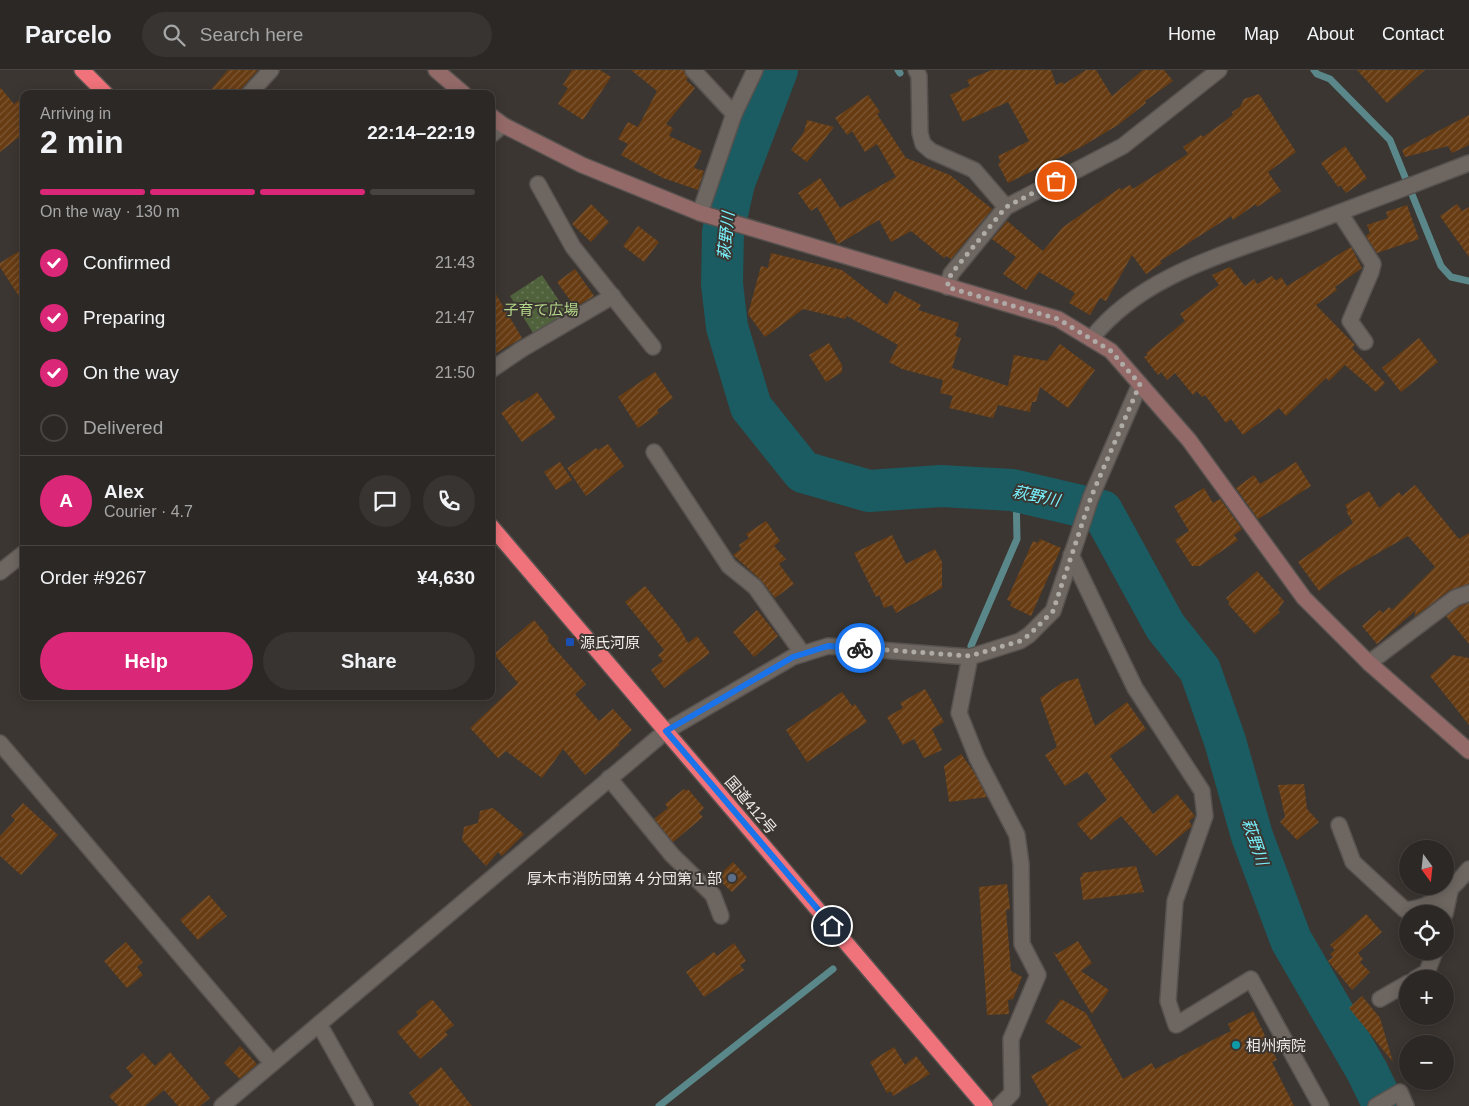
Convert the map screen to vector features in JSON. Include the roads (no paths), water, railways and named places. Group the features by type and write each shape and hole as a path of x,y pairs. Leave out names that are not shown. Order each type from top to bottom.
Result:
{"highway":[{"path":"82,70 102,90"},
{"name":"国道412号","path":"495,531 985,1106"}],"street":[{"path":"254,90 271,70"},
{"path":"436,70 459,90"},
{"path":"692,70 734,114"},
{"path":"700,213 734,114 754,70"},
{"path":"916,70 919,76 920,133 922,144 931,151 974,170 1006,207"},
{"path":"947,287 951,274 1006,207 1123,146 1219,70"},
{"path":"495,125 582,165 700,213 1058,319 1111,351 1189,440 1304,598 1369,663 1469,751"},
{"path":"1091,339 1107,319 1140,293 1180,272 1469,163"},
{"path":"538,184 573,247 653,347"},
{"path":"1340,212 1373,264 1371,272 1346,320 1365,342"},
{"path":"495,367 522,349 613,296"},
{"path":"222,1106 666,731 793,657 828,646 970,656 1020,641 1029,635 1053,611 1091,497 1140,384"},
{"path":"654,452 729,566 756,587 803,654"},
{"path":"0,572 20,555"},
{"path":"1071,555 1135,688 1202,791 1205,816 1175,901 1168,1001 1176,1025 1251,979 1321,1106"},
{"path":"1369,663 1456,598 1469,593"},
{"path":"970,656 959,712 978,758 1017,835 1021,864 1022,944 1038,975 1011,1039 1012,1093 999,1106"},
{"path":"0,742 272,1064"},
{"path":"610,778 672,855 713,895 721,916"},
{"path":"1339,824 1352,862 1405,910 1417,910 1443,895"},
{"path":"1454,886 1469,869"},
{"path":"1380,999 1399,988"},
{"path":"319,1024 365,1106"},
{"path":"1376,1106 1403,1099"}],"waterway":[{"name":"萩野川","path":"777,70 734,183 723,232 722,284 727,327 751,407 803,472 869,491 941,486 1012,490 1102,511 1165,626 1200,670 1225,741 1252,836 1291,940 1367,1071 1384,1106"},
{"path":"1314,70 1317,74 1330,79 1390,140 1441,266 1451,277 1469,281"},
{"path":"971,646 1017,539 1016,490"},
{"path":"659,1106 833,969"}],"place":[{"name":"源氏河原","path":"570,642"},
{"name":"厚木市消防団第４分団第１部","path":"732,878"},
{"name":"相州病院","path":"1236,1045"}],"park label":[{"name":"子育て広場","path":"541,309"}]}
